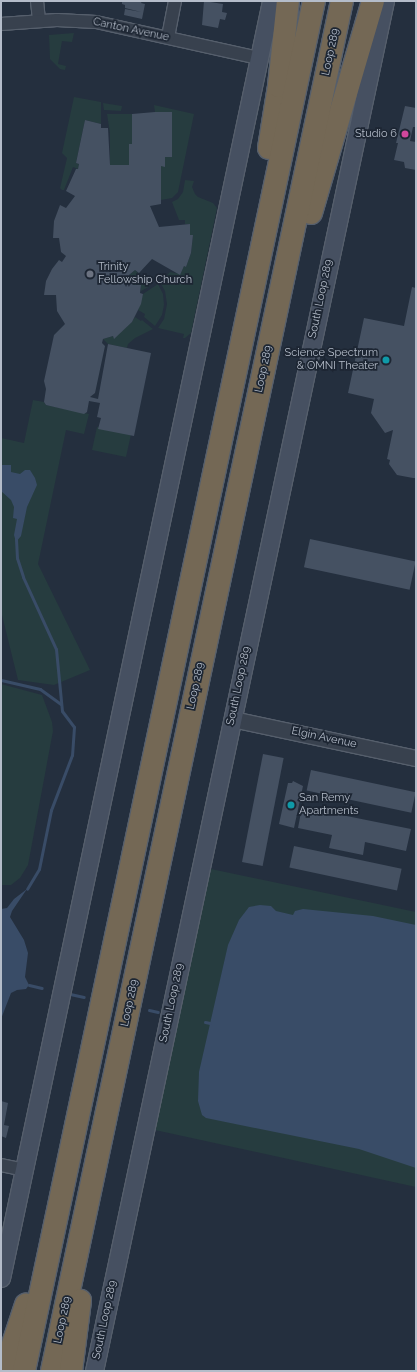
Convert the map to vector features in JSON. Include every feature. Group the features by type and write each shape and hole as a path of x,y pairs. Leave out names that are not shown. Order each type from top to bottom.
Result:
{"highway":[{"path":"249,308 258,215 278,86 288,1"},
{"path":"24,1371 314,1"},
{"name":"Loop 289","path":"52,1371 342,1"},
{"path":"283,281 306,230 373,1"},
{"path":"71,1371 82,1287 122,1040"},
{"path":"4,1371 56,1220"}],"main road":[{"path":"1,1278 271,1"},
{"name":"South Loop 289","path":"94,1371 385,1"}],"street":[{"path":"37,1 39,21"},
{"path":"168,37 175,1"},
{"name":"Canton Avenue","path":"1,24 76,20 96,22 258,58"},
{"name":"Elgin Avenue","path":"232,719 416,758"},
{"path":"1,1165 24,1170"}],"green space":[{"path":"74,33 72,42 62,41 58,64 66,66 65,70 60,69 50,59 49,35"},
{"path":"74,97 101,102 101,124 85,120 76,163 79,164 78,169 73,167 64,190 62,190 60,188 67,158 62,153"},
{"path":"103,103 122,106 121,111 104,110"},
{"path":"154,105 194,114 178,192 172,198 161,200 161,166 165,166 165,157 172,157 172,112 155,112"},
{"path":"107,114 132,114 132,144 129,145 129,165 110,165 110,133"},
{"path":"185,180 194,181 192,187 195,194 198,197 213,203 217,208 191,333 183,338 184,334 158,328 164,319 167,304 165,291 160,282 170,272 180,274 184,266 186,267 191,253 193,235 190,235 190,224 185,224 185,220 179,220 172,202 178,199 183,192"},
{"path":"135,270 150,286 141,291 141,285 133,285 129,275"},
{"path":"158,284 163,294 164,305 162,315 155,326 144,317 145,314 138,310 143,294"},
{"path":"135,317 141,321 142,320 153,329 135,338 128,344 127,348 108,344 103,339 113,336 114,338 132,322"},
{"path":"33,400 44,402 46,405 89,414 84,434 66,430 38,564 90,670 54,685 18,680 1,611 1,438 24,443"},
{"path":"97,427 132,430 126,457 92,450"},
{"path":"1,684 42,695 52,722 53,731 28,865 20,878 11,885 1,885"},
{"path":"211,869 416,912 416,1187 155,1130"}],"water":[{"path":"1,465 11,465 11,472 20,474 25,470 30,470 37,485 27,507 21,536 16,542 14,535 17,519 13,518 14,507 11,500 1,491"},
{"path":"27,889 12,911 10,917 24,940 28,953 25,977 29,985 26,989 17,990 11,993 1,1019 1,909 7,908 14,899"},
{"path":"260,905 271,906 276,911 293,915 295,911 303,909 373,916 416,925 416,1168 359,1149 206,1118 202,1115 198,1101 199,1072 228,945 239,920 249,907"}],"building":[{"path":"122,1 142,1 141,3 145,4 142,19 124,15 125,9 141,12 125,8"},
{"path":"204,1 223,4 222,12 227,13 225,20 220,19 218,28 202,25"},
{"name":"Studio 6","path":"405,106 416,108 416,127 413,127 410,141 416,142 416,170 405,168 404,162 394,160 398,143 396,143"},
{"name":"Trinity Fellowship Church","path":"172,112 172,157 165,157 165,167 161,166 161,204 150,206 159,227 190,224 190,235 193,235 191,253 186,267 184,266 180,275 152,259 139,273 135,270 129,275 133,285 141,285 140,293 143,294 141,304 132,322 114,339 113,336 103,339 102,343 105,346 95,393 90,397 98,399 108,344 151,353 134,436 98,429 101,418 97,417 100,403 89,401 87,412 84,414 46,405 44,402 46,389 44,381 54,335 65,324 57,311 56,295 44,295 46,281 52,269 59,260 62,262 66,256 61,252 59,238 53,238 54,221 60,205 66,208 75,196 66,191 76,169 78,169 79,164 76,163 85,120 101,124 101,128 108,128 110,165 129,165 129,144 132,144 132,114"},
{"name":"Science Spectrum & OMNI Theater","path":"412,287 416,288 416,478 397,475 389,464 390,460 387,459 393,430 385,433 371,413 374,399 348,393 364,318 404,326"},
{"path":"310,539 416,561 410,590 304,567"},
{"path":"263,754 284,758 263,866 242,862"},
{"path":"311,770 416,792 411,813 307,791"},
{"name":"San Remy Apartments","path":"293,781 303,786 294,828 279,824 288,783 292,783"},
{"path":"302,807 411,829 406,851 365,842 363,855 329,848 332,835 298,828"},
{"path":"294,846 402,869 397,890 289,868"},
{"path":"1,1101 8,1103 4,1125 9,1126 6,1138 1,1136"}],"waterway":[{"path":"16,539 17,558 23,577 56,649 62,711 74,727 72,755 51,810 39,869 27,889"},
{"path":"1,680 40,689 61,704"},
{"path":"29,985 42,988"},
{"path":"70,994 84,997"},
{"path":"149,1010 158,1012"},
{"path":"205,1022 210,1023"}],"place":[{"name":"Studio 6","path":"405,134"},
{"name":"Trinity Fellowship Church","path":"90,274"},
{"name":"Science Spectrum & OMNI Theater","path":"386,360"},
{"name":"San Remy Apartments","path":"291,805"}]}
